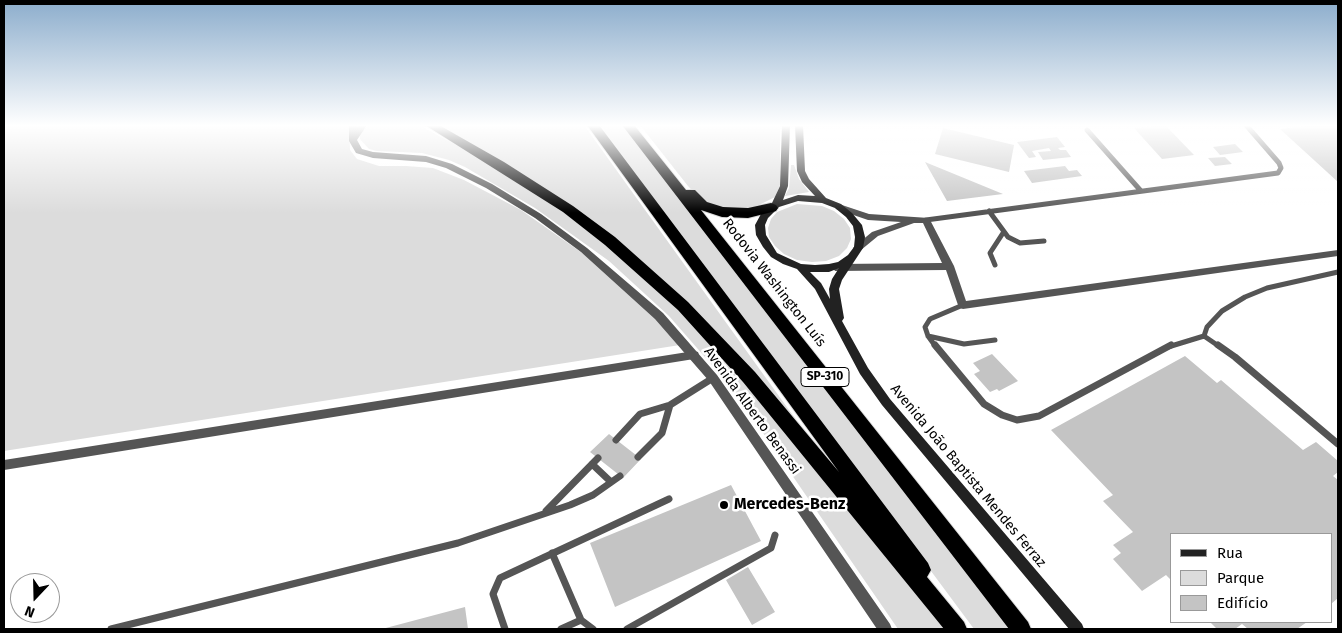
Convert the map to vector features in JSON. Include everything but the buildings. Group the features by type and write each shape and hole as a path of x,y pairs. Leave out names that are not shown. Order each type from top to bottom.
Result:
{"highway":[{"path":"483,155 568,209 610,241 682,306 755,384 957,629"},
{"name":"SP-310","path":"615,155 965,629"},
{"name":"Rodovia Washington Luís","path":"652,155 1020,629"},
{"path":"653,155 697,200 711,209 734,214 748,214 774,206"}],"main road":[{"path":"774,206 798,198 823,200 838,206 857,225 860,237 858,248 851,257 841,264 829,268 800,267 774,255 766,246 761,236 760,225 764,216 774,206 784,186 785,155"},
{"path":"800,155 801,171 805,180 823,200"},
{"name":"Avenida João Baptista Mendes Ferraz","path":"845,335 835,299 837,280 851,257"},
{"name":"Avenida João Baptista Mendes Ferraz","path":"800,267 818,286 864,371 886,402 1077,629"}],"street":[{"name":"Avenida Alberto Benassi","path":"375,155 414,157 449,166 489,186 538,216 584,250 659,316 713,378 885,629"},
{"path":"838,206 868,216 922,219"},
{"path":"858,248 875,234 922,219"},
{"path":"922,219 949,266 963,305 1338,253"},
{"path":"829,268 949,266"},
{"path":"4,465 694,355"}],"lane":[{"path":"1109,155 1142,192"},
{"path":"922,219 1278,173 1281,168 1272,155"},
{"path":"989,211 1003,233 1014,241 1020,243 1044,242"},
{"path":"995,265 990,253 1003,233"},
{"path":"1204,336 1207,327 1222,310 1245,297 1267,288 1338,272"},
{"path":"963,305 930,319 925,327 928,336 944,359 984,404 1002,415 1017,420 1039,416 1169,346 1204,336"},
{"path":"928,336 964,344 995,340"},
{"path":"1204,336 1235,357 1338,444"},
{"path":"616,440 640,414 670,405 713,378"},
{"path":"638,457 662,434 670,405"},
{"path":"545,512 598,458"},
{"path":"592,464 611,482"},
{"path":"111,629 458,543 570,505 593,495 620,476"},
{"path":"505,629 493,594 494,587 500,578 669,499"},
{"path":"627,629 771,548 775,535"},
{"path":"552,553 581,620 593,629"},
{"path":"561,629 581,620"}],"green space":[{"path":"4,155 354,155 357,159 379,166 433,168 464,180 521,210 602,267 649,310 680,345 4,451"},
{"path":"428,155 471,155 542,199 546,199 652,283 731,362 912,582 947,629 898,629 732,388 669,316 609,261 535,208 465,167 449,160"},
{"path":"491,155 605,155 799,424 559,198"},
{"path":"622,155 645,155 1011,629 974,629"},
{"path":"663,155 780,155 780,185 775,197 753,208 732,210 704,203"},
{"path":"791,165 794,165 799,179 809,192 785,196 789,188"},
{"path":"797,204 822,206 834,211 844,219 850,228 851,239 847,248 839,256 826,261 797,260 784,254 775,246 769,237 768,228 771,219 777,212"}],"place":[{"name":"Mercedes-Benz","path":"724,505"}]}
